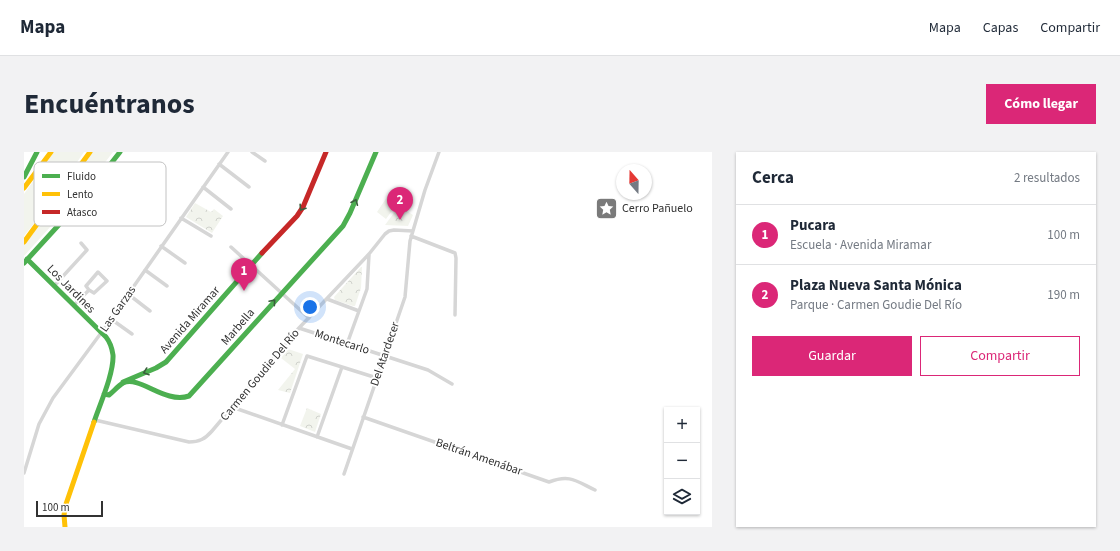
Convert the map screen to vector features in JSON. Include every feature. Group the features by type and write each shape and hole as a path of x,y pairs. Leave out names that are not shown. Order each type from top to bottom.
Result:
{"main road":[{"path":"24,177 37,152"},
{"path":"44,162 51,152"},
{"path":"83,162 90,152"},
{"path":"112,162 120,152"},
{"name":"Avenida Miramar","path":"120,386 127,379 163,364 202,323 251,264 303,207 326,152"},
{"name":"Marbella","path":"104,394 109,395 125,383 131,382 177,399 189,396 345,222 376,152"},
{"path":"24,188 34,175"},
{"path":"24,242 36,226"},
{"path":"26,261 58,226"},
{"name":"Los Jardines","path":"26,261 94,325 109,342 113,356 112,368 96,420 66,504 64,515 65,527"}],"street":[{"name":"Las Garzas","path":"24,473 35,435 50,404 228,152"},
{"path":"252,152 264,161"},
{"path":"413,231 425,190 439,152"},
{"path":"219,164 249,187"},
{"path":"203,187 231,209"},
{"path":"181,218 211,236"},
{"name":"Carmen Goudie Del Río","path":"96,420 189,442 202,440 208,436 299,328 369,254 385,234 394,230 413,231"},
{"name":"Del Atardecer","path":"344,474 404,297 411,236 413,231"},
{"path":"411,236 455,253 455,315"},
{"path":"54,286 87,250 80,243"},
{"path":"161,246 185,263"},
{"name":"Montecarlo","path":"231,246 309,318"},
{"path":"347,344 367,289 369,254"},
{"path":"145,270 167,286"},
{"path":"98,272 107,281 94,293 88,290 86,285 98,272"},
{"path":"74,305 88,290"},
{"path":"128,294 150,311"},
{"path":"327,299 359,311"},
{"path":"111,319 132,334"},
{"name":"Montecarlo","path":"299,328 428,370 452,384"},
{"path":"282,425 306,356 377,378"},
{"path":"317,437 342,367"},
{"path":"232,408 352,449"},
{"name":"Beltrán Amenábar","path":"363,417 549,482 559,478 572,478 595,490"}],"green space":[{"path":"54,152 84,152 77,162 47,162"},
{"path":"92,152 113,152 105,162 85,162"},
{"path":"34,180 34,223 24,236 24,194"},
{"path":"387,197 397,204 386,219 377,212"},
{"path":"195,203 211,212 214,209 223,216 212,233 186,217"},
{"path":"399,206 413,215 408,226 385,225"},
{"path":"39,226 51,226 24,256 24,245"},
{"path":"361,267 361,288 355,306 335,300 334,297"},
{"path":"288,349 303,354 290,393 278,390 295,369 281,358"},
{"path":"307,408 321,414 315,432 300,426"}],"traffic: fast":[{"path":"24,177 37,152"},
{"path":"112,162 120,152"},
{"path":"104,394 109,395 123,383 130,382 137,383 171,396 189,396 343,226 376,152"},
{"path":"24,263 58,226"},
{"path":"123,382 156,368 166,362 262,253"},
{"path":"27,259 106,337 111,345 113,362 94,422"}],"traffic: slow":[{"path":"44,162 51,152"},
{"path":"83,162 90,152"},
{"path":"24,188 34,175"},
{"path":"24,242 36,226"},
{"path":"65,527 64,515 66,504 94,422"}],"traffic: jam":[{"path":"262,253 297,216 303,207 326,152"}],"place":[{"name":"Cerro Pañuelo","path":"606,208"},
{"name":"Plaza Nueva Santa Mónica","path":"400,220"},
{"name":"Pucara","path":"244,291"}]}
